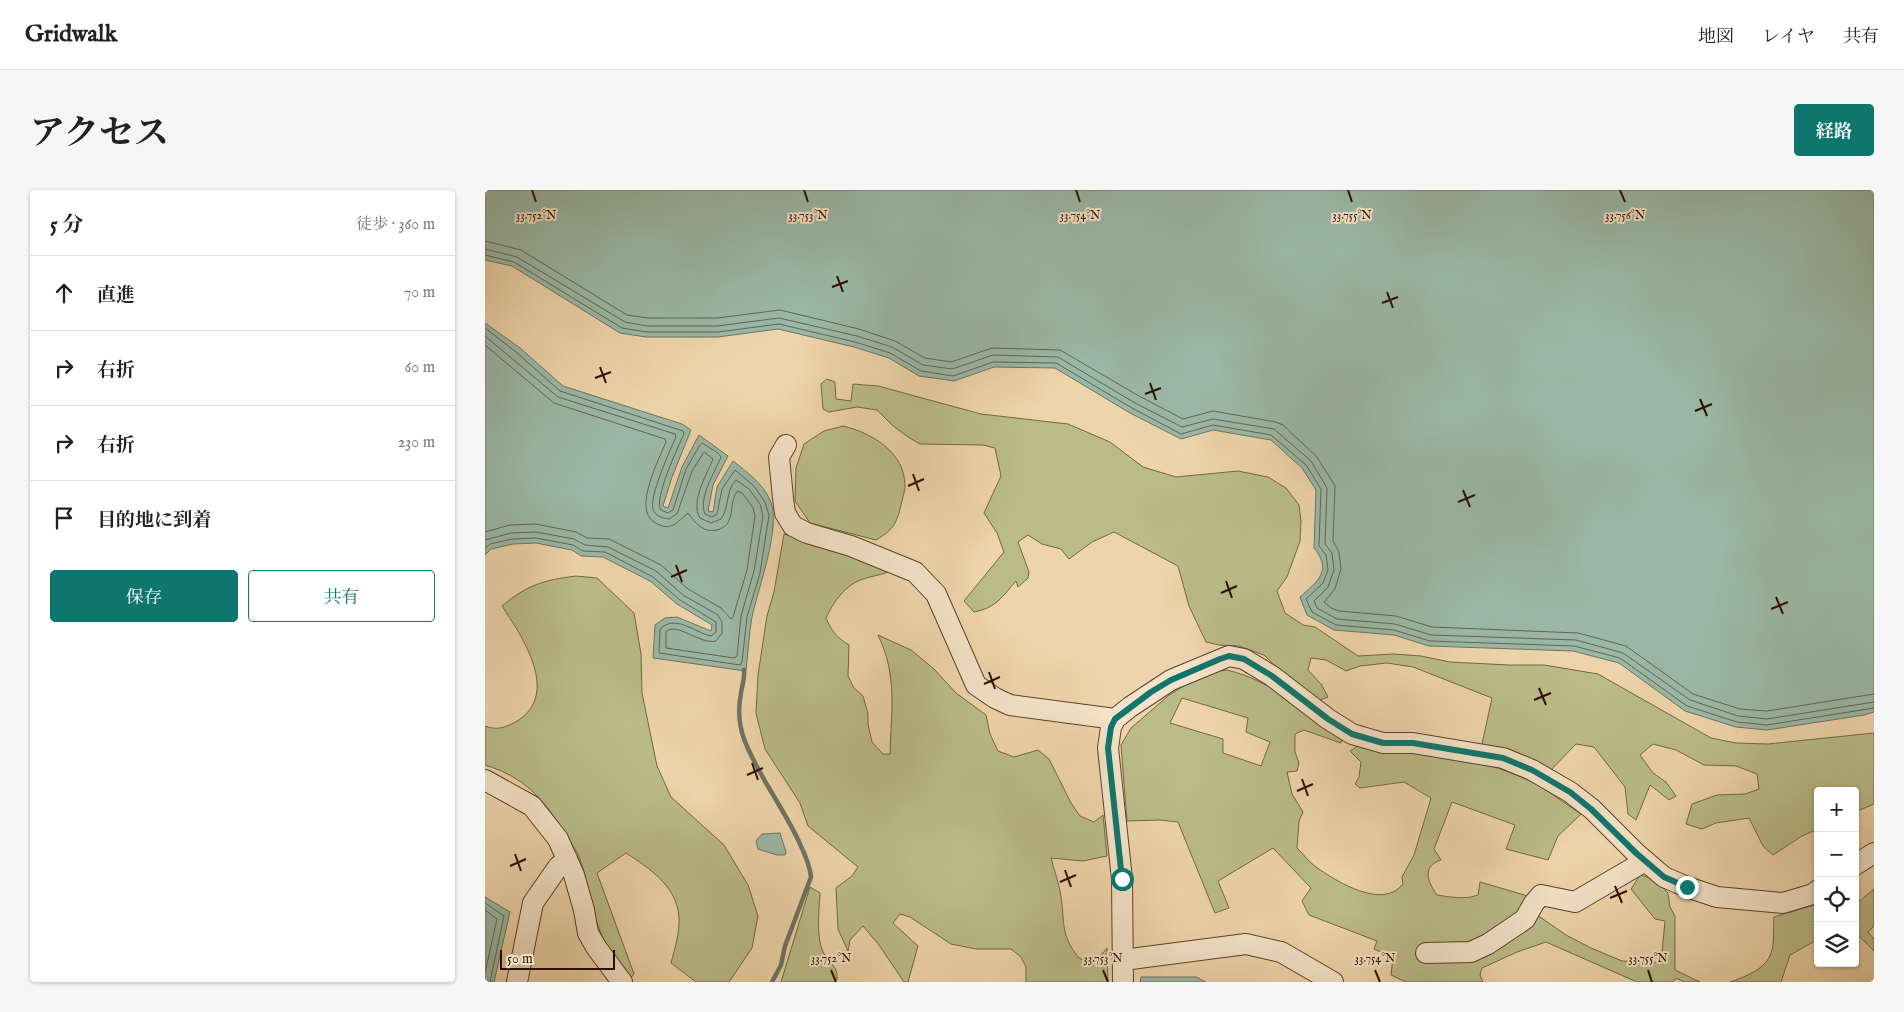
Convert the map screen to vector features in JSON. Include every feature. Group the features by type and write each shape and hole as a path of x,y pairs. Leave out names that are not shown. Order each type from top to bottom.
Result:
{"street":[{"path":"786,445 779,457 785,513 793,526 807,533 851,546 915,572 936,594 976,685 1010,706 1115,719"},
{"path":"1123,982 1122,879 1108,748 1111,727 1115,719 1129,707 1171,680 1229,656 1244,659 1272,676 1328,719 1352,734 1383,743 1413,743 1503,758 1532,770 1570,792 1591,809 1664,877 1687,887 1717,897 1783,903 1814,893"},
{"path":"485,780 532,806 558,839 574,875 585,910 588,934 622,982"},
{"path":"1859,863 1874,853"},
{"path":"517,982 533,903 558,867 567,860"},
{"path":"1426,953 1471,952 1505,934 1525,919 1541,895 1575,902 1645,861"},
{"path":"1123,960 1246,944 1281,952 1333,982"}],"green space":[{"path":"827,379 835,382 836,399 851,401 853,384 878,386 981,414 1068,424 1110,442 1143,467 1176,477 1238,471 1268,477 1286,488 1299,505 1301,521 1300,541 1287,577 1277,591 1285,613 1303,625 1315,627 1358,656 1394,654 1421,656 1450,662 1544,665 1598,674 1711,738 1736,743 1768,744 1874,733 1874,804 1859,810 1859,787 1814,787 1814,831 1802,836 1773,855 1763,846 1749,818 1716,823 1702,829 1686,824 1692,804 1717,795 1745,794 1759,789 1757,774 1736,766 1704,765 1676,750 1653,744 1640,755 1653,773 1666,782 1676,796 1669,800 1650,785 1636,820 1628,814 1625,787 1594,747 1576,744 1548,773 1522,756 1482,744 1492,698 1413,667 1387,663 1360,666 1346,671 1326,660 1311,658 1308,670 1321,684 1328,697 1317,701 1295,685 1264,655 1239,646 1206,642 1189,606 1178,566 1114,532 1092,542 1069,559 1061,549 1042,544 1028,535 1018,542 1029,572 1028,578 1018,587 1016,581 993,605 974,612 964,601 1004,552 997,533 984,513 1001,476 995,448 983,445 920,444 892,425 877,410 857,407 829,412 823,409 821,384"},
{"path":"843,426 865,434 885,446 893,454 904,474 905,489 897,520 887,532 876,540 810,523 795,501 796,468 804,444 824,431"},
{"path":"784,534 896,568 883,574 862,579 848,587 833,604 826,618 835,633 849,645 848,676 854,688 863,696 872,742 883,754 890,754 892,694 888,665 878,635 911,650 934,669 956,693 986,715 990,734 998,751 1014,757 1038,750 1049,759 1071,803 1080,816 1094,822 1103,815 1107,856 1083,861 1051,858 1060,891 1066,936 1069,943 1080,959 1095,958 1107,948 1108,982 1026,982 1026,967 1021,957 1011,949 976,949 951,944 910,917 900,914 893,923 918,946 908,982 904,982 879,945 863,926 850,940 848,951 838,929 836,888 852,876 858,867 808,826 800,803 765,749 756,713 758,675 767,616 774,592"},
{"path":"576,576 597,578 634,613 641,654 642,693 657,766 671,797 724,845 748,885 758,916 752,948 729,982 696,982 671,963 679,923 677,906 673,896 660,879 626,853 597,873 634,974 629,980 603,938 578,854 556,820 540,799 522,783 499,770 485,765 485,726 502,728 517,721 530,710 536,696 537,681 527,648 502,606 528,588 554,579"},
{"path":"1227,670 1258,681 1288,698 1343,737 1341,743 1304,730 1295,734 1295,752 1299,763 1297,771 1287,772 1292,794 1303,812 1299,821 1297,848 1311,863 1336,880 1347,886 1372,894 1384,894 1394,891 1403,884 1402,877 1414,855 1431,798 1404,782 1360,788 1355,784 1359,777 1361,762 1350,751 1358,746 1402,750 1446,756 1489,765 1530,781 1550,792 1581,814 1558,836 1548,860 1506,849 1515,825 1452,802 1434,849 1441,860 1431,867 1428,875 1437,895 1457,898 1473,897 1478,895 1480,882 1528,896 1537,915 1566,935 1591,948 1622,961 1661,963 1665,921 1655,919 1631,889 1640,875 1654,879 1668,893 1670,907 1675,916 1675,970 1700,982 1684,982 1676,978 1673,982 1637,982 1546,942 1517,952 1482,968 1480,975 1483,982 1406,982 1391,975 1393,957 1374,949 1377,941 1309,915 1302,901 1311,888 1273,848 1218,881 1229,908 1215,913 1178,822 1160,820 1127,821 1121,745 1131,728 1168,696 1188,683 1212,672","holes":["1182,698 1248,718 1246,732 1270,742 1261,766 1223,753 1223,739 1170,723"]},
{"path":"810,887 820,893 819,939 825,956 835,967 837,979 834,982 781,982"},
{"path":"1874,889 1874,926 1868,932 1874,939 1874,951 1859,936 1859,902"},
{"path":"1814,905 1814,942 1790,955 1781,982 1730,982 1754,972 1765,964 1773,944 1774,917"}],"water":[{"path":"485,190 1874,190 1874,712 1767,730 1736,727 1685,711 1619,663 1573,651 1429,646 1394,635 1334,630 1307,615 1300,597 1317,581 1321,576 1322,570 1320,556 1314,548 1316,490 1302,468 1271,440 1213,430 1181,439 1130,413 1055,368 994,367 954,381 919,376 889,358 854,347 778,329 718,337 646,337 620,333 512,266 485,260"},
{"path":"485,323 520,348 563,386 682,424 691,430 672,477 663,506 668,508 682,467 699,435 728,456 713,485 708,511 713,512 717,487 733,461 754,479 767,494 773,511 773,525 768,557 752,617 746,671 653,658 655,625 665,618 677,617 711,631 712,625 677,604 650,581 603,557 581,556 572,550 536,543 513,544 491,549 485,555"},
{"path":"780,833 786,852 785,855 777,855 758,849 756,841 762,834"},
{"path":"485,897 510,912 494,982 485,982"},
{"path":"1141,977 1196,977 1206,982 1140,982"}],"waterway":[{"path":"744,670 739,710 744,739 756,766 794,831 810,868 811,877 785,946 781,965 772,982"}],"route":[{"path":"1122,879 1108,748 1111,727 1115,719 1151,692 1171,680 1229,656 1244,659 1272,676 1328,719 1352,734 1383,743 1413,743 1503,758 1532,770 1570,792 1591,809 1636,853 1664,877 1687,887"}]}
